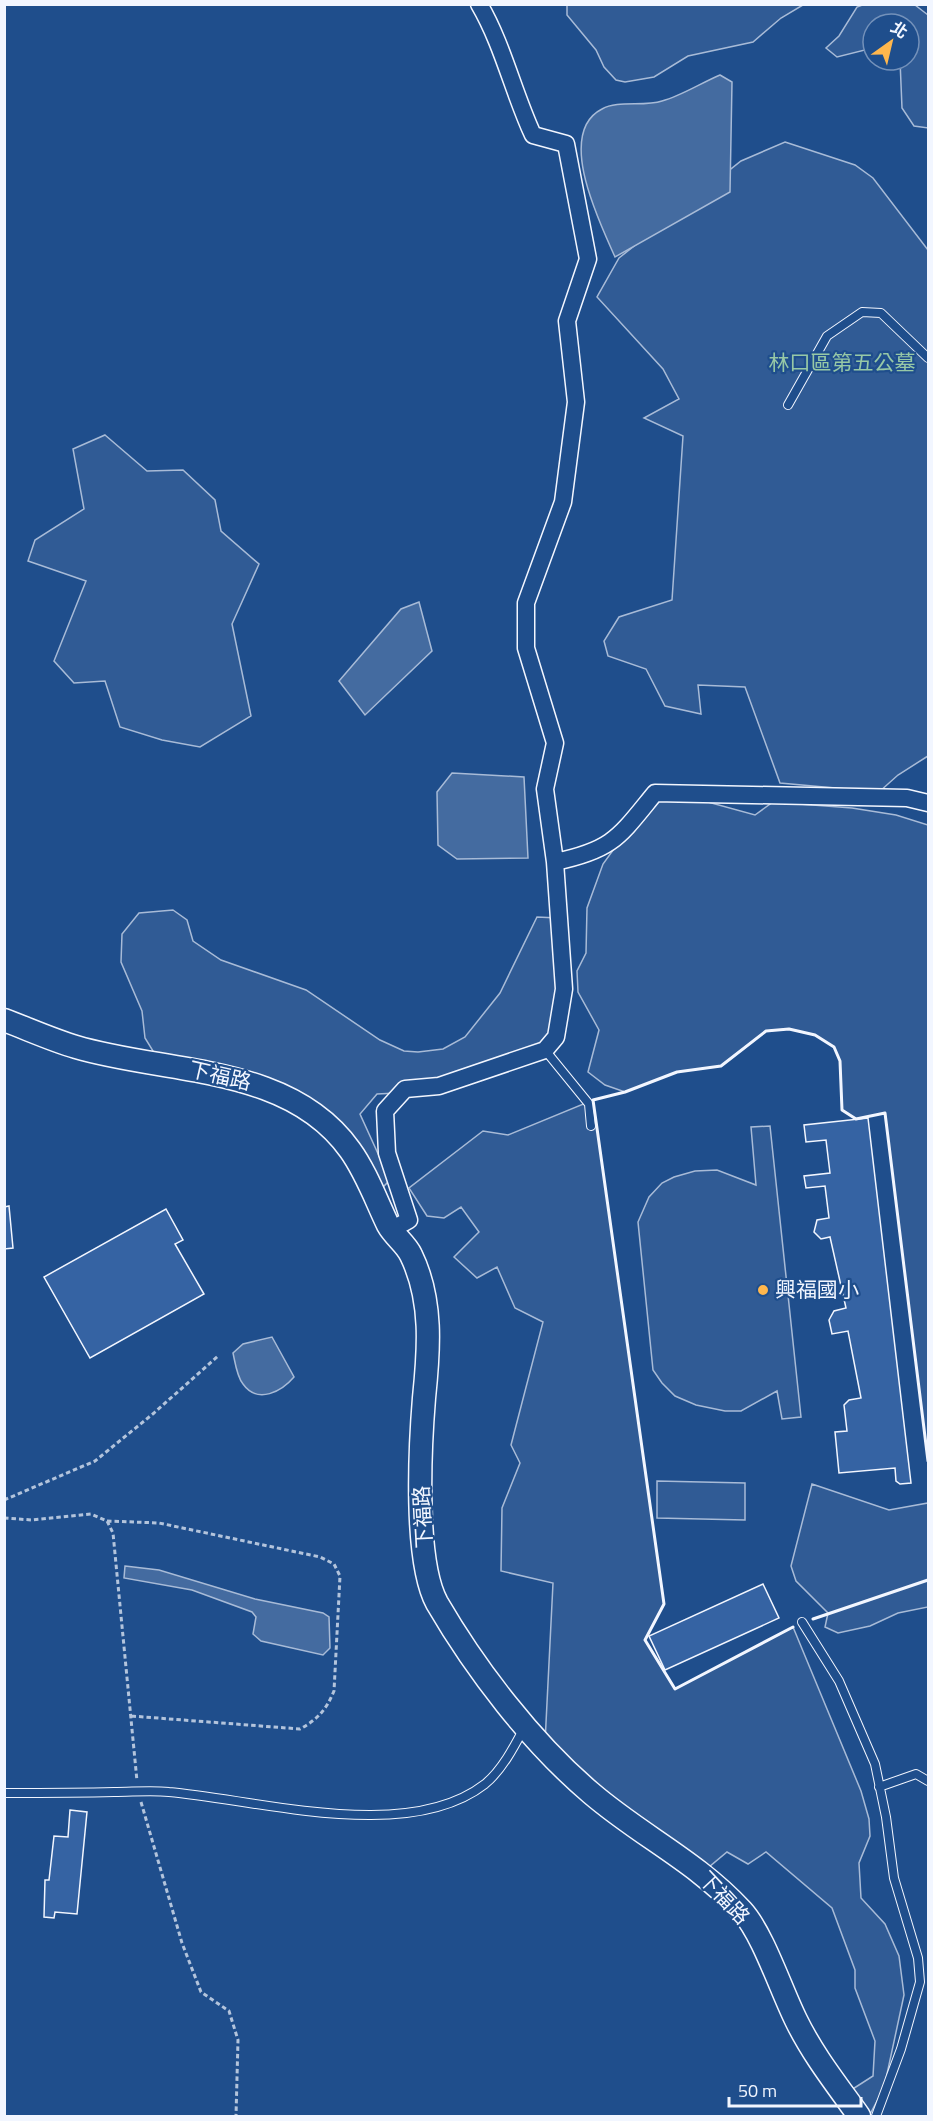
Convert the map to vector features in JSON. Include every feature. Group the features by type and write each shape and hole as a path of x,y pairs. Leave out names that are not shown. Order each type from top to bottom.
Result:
{"main road":[{"name":"下福路","path":"4,1020 77,1047 198,1069 264,1087 313,1114 349,1148 391,1230 410,1251 421,1282 427,1317 428,1347 420,1467 427,1578 436,1600 455,1631 525,1728 590,1792 638,1830 686,1859 746,1915 797,2023 819,2063 859,2116"}],"street":[{"path":"391,1230 409,1220 387,1153 385,1111 405,1089 439,1086 545,1050 556,1037 564,989 555,862 544,789 555,743 526,648 525,603 563,502 576,402 567,321 588,259 566,144 533,135 515,96 493,28 479,4"},
{"path":"555,862 588,855 619,837 655,793 896,797 928,803"}],"lane":[{"path":"788,405 827,336 862,312 881,313 928,358"},
{"path":"545,1050 589,1104 591,1126"},
{"path":"802,1622 839,1681 874,1764 894,1878 918,1958 920,1982 901,2049 876,2116"},
{"path":"4,1793 167,1791 330,1813 392,1814 431,1810 462,1799 487,1782 511,1753 525,1728"},
{"path":"879,1787 916,1774 928,1781"}],"path":[{"path":"4,1500 94,1461 154,1413 218,1356"},
{"path":"4,1518 32,1520 91,1514 107,1521 159,1523 320,1557 334,1564 340,1575 334,1691 327,1706 316,1720 300,1729 131,1716"},
{"path":"107,1521 113,1533 138,1792 182,1942 201,1992 229,2011 238,2040 236,2116"}],"shaded area":[{"path":"567,4 803,5 781,18 753,42 688,56 654,77 625,82 616,80 604,67 596,50 567,15"},
{"path":"865,4 915,5 928,15 928,128 914,126 902,108 900,72 921,72 921,12 861,12 861,51 837,57 826,48 839,36 857,7"},
{"path":"720,75 732,82 730,192 615,257 585,179 582,137 588,121 608,106 655,103 676,96"},
{"path":"785,142 855,165 873,178 928,250 928,756 898,775 879,792 780,783 745,687 698,685 701,714 665,706 646,669 608,656 604,641 619,617 672,600 683,436 644,418 679,399 663,369 597,297 619,258 741,161"},
{"path":"105,435 147,471 183,470 215,500 221,531 259,564 232,624 251,716 200,747 162,740 120,727 105,681 74,683 54,661 86,581 28,561 35,540 84,509 73,449"},
{"path":"419,602 432,651 365,715 339,681 401,609"},
{"path":"452,773 524,777 528,858 457,859 438,845 437,792"},
{"path":"686,796 755,815 773,802 852,808 896,815 928,825 928,1461 885,1113 856,1119 842,1110 840,1061 834,1047 815,1035 789,1029 766,1031 721,1066 677,1072 625,1092 605,1085 588,1072 599,1030 578,992 577,971 586,953 587,908 603,864 642,810 662,800"},
{"path":"173,910 187,920 193,941 221,960 306,990 380,1040 404,1051 418,1052 443,1049 465,1037 500,993 537,917 558,918 562,1033 438,1091 377,1094 360,1114 390,1180 381,1189 344,1132 156,1056 145,1038 142,1011 121,962 122,934 139,913"},
{"path":"593,1100 664,1604 645,1640 675,1689 793,1627 861,1791 869,1819 870,1836 859,1863 861,1898 885,1924 899,1956 904,1995 884,2088 869,2116 848,2092 873,2076 875,2041 855,1988 855,1970 832,1908 766,1852 748,1864 727,1852 697,1877 545,1743 553,1583 501,1571 502,1508 520,1463 511,1445 543,1322 515,1308 497,1267 477,1278 454,1257 479,1232 461,1207 444,1218 427,1216 409,1188 483,1131 508,1135"},
{"path":"770,1126 801,1417 782,1419 777,1391 741,1411 725,1411 696,1405 675,1396 662,1383 653,1370 638,1222 649,1197 662,1183 674,1177 695,1171 717,1170 756,1185 751,1127"},
{"path":"272,1337 294,1377 277,1391 263,1395 256,1394 241,1381 233,1353 243,1344"},
{"path":"657,1481 745,1483 745,1520 657,1518"},
{"path":"812,1484 889,1510 928,1503 928,1607 898,1613 870,1626 838,1633 825,1627 828,1613 796,1581 791,1566"},
{"path":"125,1566 159,1570 255,1599 323,1613 329,1617 330,1648 323,1655 261,1641 253,1634 256,1617 252,1612 192,1590 124,1578"}],"building":[{"path":"868,1118 911,1483 900,1484 896,1481 895,1468 839,1473 835,1432 847,1431 844,1405 849,1400 861,1398 848,1331 832,1334 829,1320 834,1311 846,1308 830,1237 821,1239 814,1232 817,1220 829,1218 825,1186 806,1188 804,1176 830,1173 826,1140 806,1142 804,1125"},
{"path":"9,1206 13,1248 4,1249 4,1207"},
{"path":"166,1209 183,1240 175,1244 204,1294 90,1358 44,1277"},
{"path":"763,1584 779,1618 665,1670 649,1636"},
{"path":"70,1810 87,1812 77,1914 55,1912 54,1918 44,1917 45,1880 49,1880 54,1836 68,1837"}],"wall":[{"path":"793,1627 675,1689 645,1640 664,1604 593,1100 625,1092 677,1072 721,1066 766,1031 789,1029 815,1035 834,1047 840,1061 842,1110 856,1119 885,1113 928,1461"},
{"path":"813,1619 928,1580"}],"place":[{"name":"興福國小","path":"763,1290"}],"park label":[{"name":"林口區第五公墓","path":"842,363"}]}
